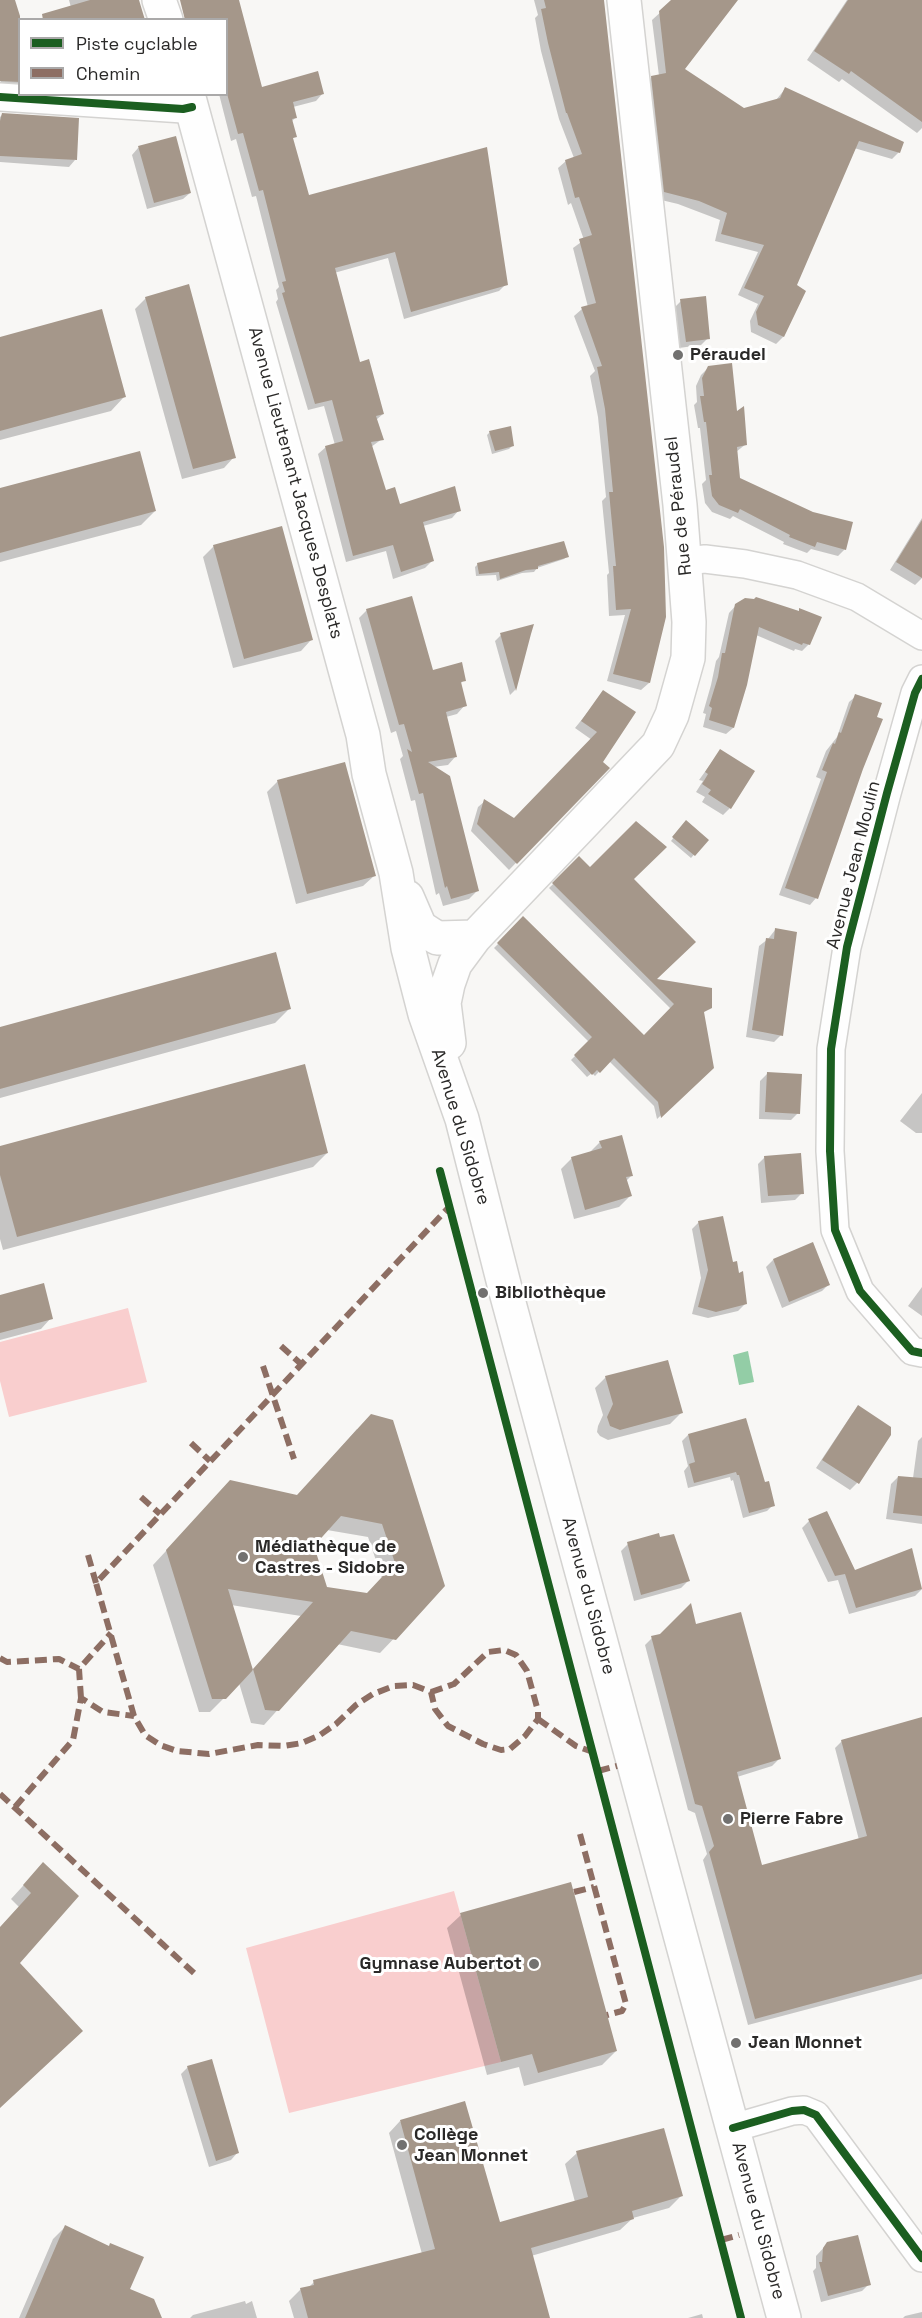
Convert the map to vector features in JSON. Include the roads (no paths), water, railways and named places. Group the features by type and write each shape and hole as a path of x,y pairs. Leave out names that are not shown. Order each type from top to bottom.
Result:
{"main road":[{"path":"159,0 165,18"},
{"name":"Rue de Péraudel","path":"462,1119 445,1024 444,1003 455,964 475,937 658,745 672,715 688,658 689,622 685,561 624,0"},
{"name":"Avenue Lieutenant Jacques Desplats","path":"190,101 363,735 369,774 396,873"},
{"path":"396,873 420,927 437,938 475,937"},
{"name":"Avenue du Sidobre","path":"396,873 408,948 425,1014 462,1119 509,1303 784,2318"}],"street":[{"path":"0,97 183,109 190,101"},
{"path":"685,561 705,559 746,564 807,578 857,597 922,636"},
{"name":"Avenue Jean Moulin","path":"922,679 915,693 887,793 847,947 831,1049 830,1151 836,1230 860,1291 912,1351 922,1353"},
{"path":"733,2128 792,2111 804,2110 816,2115 922,2258"}],"place":[{"name":"Péraudel","path":"678,355"},
{"name":"Bibliothèque","path":"483,1293"},
{"name":"Médiathèque de Castres - Sidobre","path":"243,1557"},
{"name":"Pierre Fabre","path":"728,1819"},
{"name":"Gymnase Aubertot","path":"534,1964"},
{"name":"Jean Monnet","path":"736,2043"},
{"name":"Collège Jean Monnet","path":"402,2145"}]}
